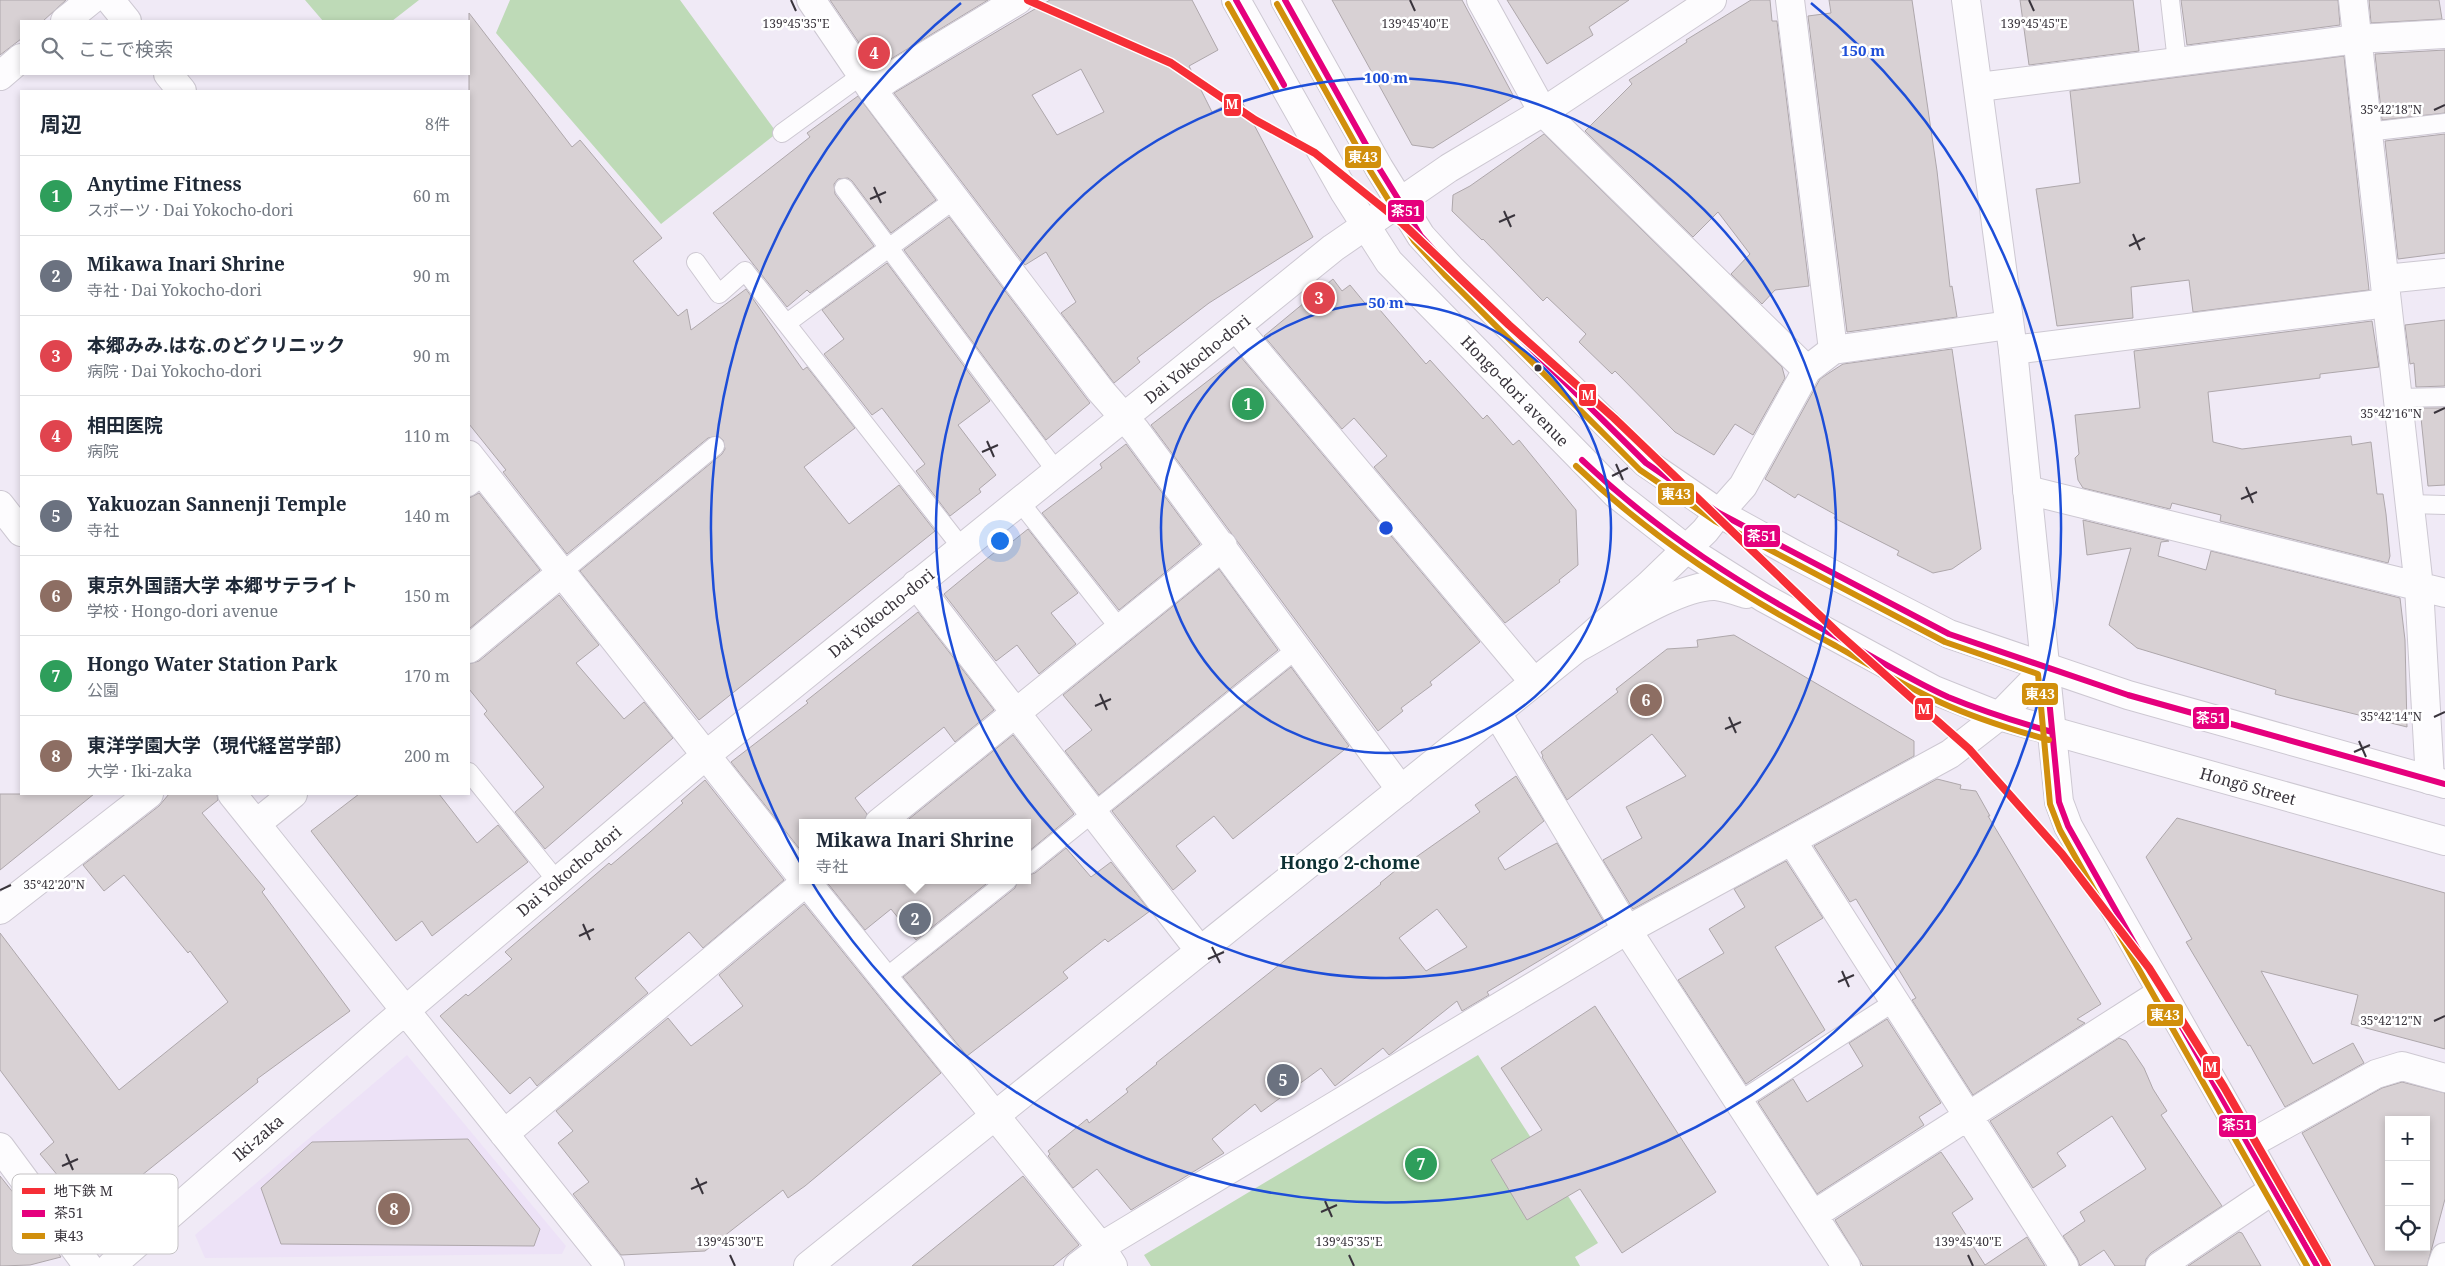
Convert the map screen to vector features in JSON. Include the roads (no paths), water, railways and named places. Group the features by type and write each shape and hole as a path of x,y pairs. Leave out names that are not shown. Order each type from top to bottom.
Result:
{"main road":[{"path":"66,20 90,0"},
{"path":"110,0 126,20"},
{"path":"810,0 867,83 1100,390 1125,417 1223,546 1401,790"},
{"path":"867,83 889,78 1018,0"},
{"path":"1236,0 1365,226"},
{"path":"1284,0 1399,203 1421,236 1452,270 1646,463 1719,513 1799,557 1949,634 2138,698 2438,782 2432,590 2410,504 2353,0"},
{"path":"1481,0 1543,112 1807,370"},
{"name":"Dai Yokocho-dori","path":"405,1010 705,756 1333,248 1449,168 1543,112 1712,0"},
{"path":"1790,0 1833,350"},
{"path":"1966,0 2011,337 2060,802 2068,826 2316,1266"},
{"path":"1979,87 2357,39 2445,34"},
{"path":"0,76 20,59"},
{"path":"169,75 181,90"},
{"name":"Hongo-dori avenue","path":"1365,226 1390,262 1516,394 1616,494 1685,548 1764,598 1934,690 1999,716 2052,732"},
{"path":"808,1266 1497,713 1577,648 1649,585 1704,531 1743,486 1807,370 1833,350 2011,337 2386,291 2445,273"},
{"path":"1236,327 1534,682"},
{"path":"474,472 561,573 799,873"},
{"path":"2027,490 2432,590"},
{"path":"0,505 20,531"},
{"path":"884,819 1223,546"},
{"path":"470,648 561,573"},
{"path":"916,584 1200,951"},
{"path":"1577,648 1668,600 1695,588 1717,586 1764,598"},
{"path":"1078,1266 1107,1256 1627,930 1950,754 1999,716 2046,668"},
{"path":"1497,713 1627,930 1846,1266"},
{"name":"Hongō Street","path":"2052,732 2445,841"},
{"path":"0,910 148,795"},
{"path":"233,795 610,1266"},
{"path":"256,824 292,795"},
{"path":"1792,841 2064,1266"},
{"path":"504,1134 800,884"},
{"path":"808,884 1107,1256"},
{"path":"1813,1215 2161,993"},
{"name":"Iki-zaka","path":"178,1208 405,1010"},
{"path":"2248,1146 2376,1074 2402,1066 2445,1078"},
{"path":"0,1147 20,1174"},
{"path":"2160,1266 2273,1190"},
{"path":"79,1254 88,1266"},
{"name":"Iki-zaka","path":"111,1266 125,1254"},
{"path":"2442,1266 2445,1258"}],"lane":[{"path":"2170,0 2177,62"},
{"path":"782,133 867,83"},
{"path":"2367,132 2445,123"},
{"path":"844,188 1057,472"},
{"path":"787,323 955,199"},
{"path":"696,262 719,294 745,271 962,548"},
{"path":"2398,398 2445,397"},
{"path":"561,573 715,446"},
{"path":"1020,502 1120,629"},
{"path":"2410,504 2445,505"},
{"path":"1031,863 1298,648"},
{"path":"470,773 557,881"},
{"path":"884,979 1003,884"},
{"path":"1738,1102 1894,1002"}],"metro line":[{"name":"M","path":"1028,0 1171,63 1255,120 1315,153 1403,224 1509,325 1614,418 1838,633 1969,749 2062,854 2149,968 2224,1087 2327,1266"}],"place":[{"name":"相田医院","path":"874,53"},
{"name":"本郷みみ.はな.のどクリニック","path":"1319,298"},
{"name":"Anytime Fitness","path":"1248,404"},
{"name":"東京外国語大学 本郷サテライト","path":"1646,700"},
{"name":"Mikawa Inari Shrine","path":"915,919"},
{"name":"Yakuozan Sannenji Temple","path":"1283,1080"},
{"name":"Hongo Water Station Park","path":"1421,1164"},
{"name":"東洋学園大学（現代経営学部）","path":"394,1209"}],"district":[{"name":"Hongo 2-chome","path":"1350,862"}]}
